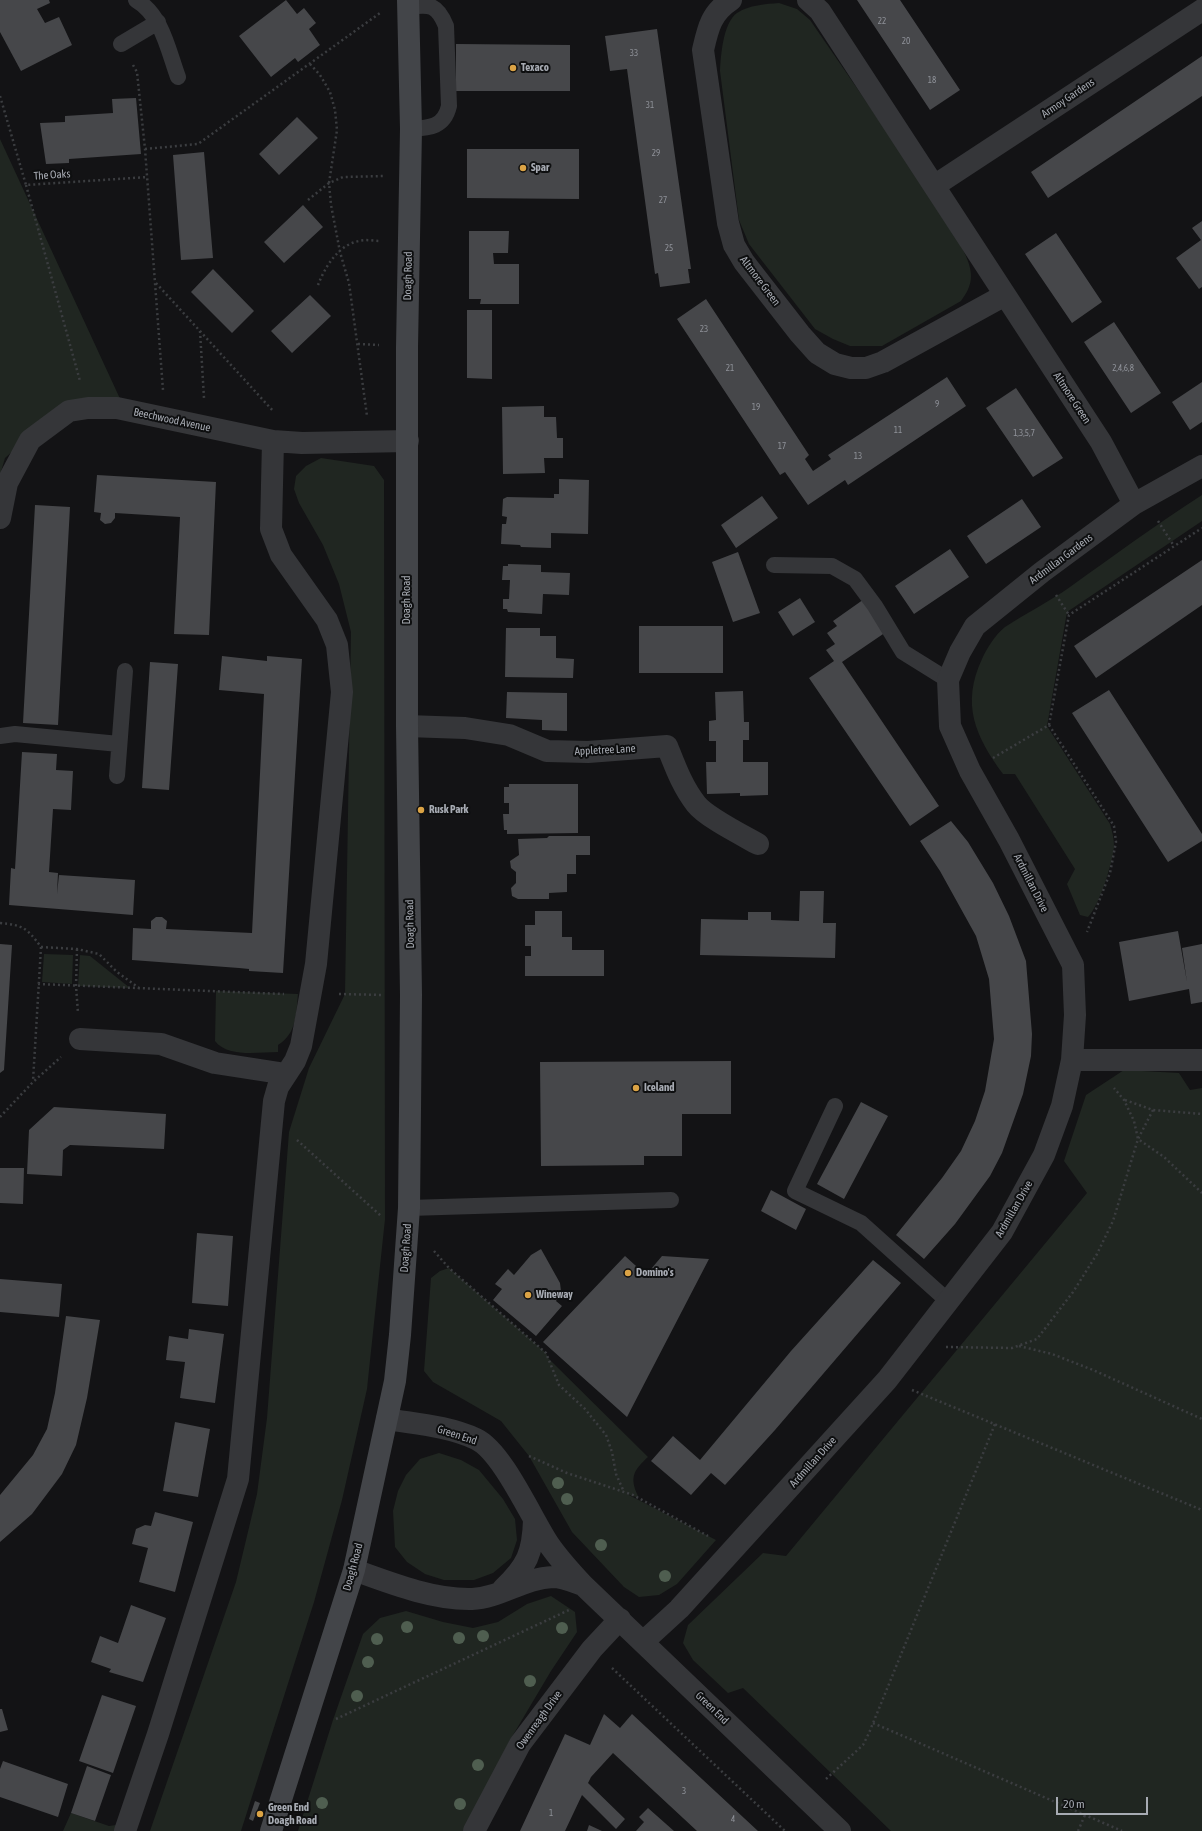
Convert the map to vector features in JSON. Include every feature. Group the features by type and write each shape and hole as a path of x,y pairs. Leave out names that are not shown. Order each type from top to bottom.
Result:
{"main road":[{"name":"Doagh Road","path":"271,1831 354,1570 395,1381 408,1215 411,995 407,726 408,242 411,130 408,3"}],"street":[{"name":"Altmore Green","path":"731,0 723,5 709,24 703,50 728,223 734,245 744,262 804,339 817,353 835,364 851,368 866,368 883,362 1005,295"},
{"name":"Altmore Green","path":"808,0 820,11 1101,442 1134,504"},
{"name":"Armoy Gardens","path":"934,186 1202,10"},
{"name":"Beechwood Avenue","path":"0,518 7,483 30,440 69,411 88,408 117,408 273,441 302,443 408,441"},
{"path":"125,1831 158,1734 238,1479 274,1101 278,1087 296,1061 301,1046 316,964 342,692 337,645 328,620 281,555 271,529 273,441"},
{"name":"Ardmillan Gardens","path":"948,680 960,652 976,626 1042,572 1134,504 1202,466"},
{"name":"Ardmillan Drive","path":"643,1642 679,1609 887,1380 1002,1232 1044,1155 1062,1106 1082,1060 1075,1015 1073,965 1009,840 961,752 950,726 948,680"},
{"name":"Appletree Lane","path":"407,726 465,728 509,735 547,751 588,752 667,746 679,778 697,805 729,828 758,844"},
{"path":"80,1039 161,1044 214,1063 286,1074"},
{"path":"1082,1060 1201,1060"},
{"name":"Green End","path":"387,1418 449,1430 477,1439 495,1456 562,1563 840,1831"},
{"path":"500,1593 520,1573 530,1554 534,1536 534,1520"},
{"name":"Green End","path":"354,1570 408,1588 442,1596 472,1599 500,1593 530,1580 555,1577 590,1591"},
{"name":"Owenreagh Drive","path":"474,1831 520,1744 592,1649 620,1619"}],"lane":[{"path":"136,0 142,4 158,22 178,77"},
{"path":"408,3 426,5 435,8 442,14 446,26 449,106 447,116 438,124 426,129 411,130"},
{"path":"121,44 158,22"},
{"path":"774,565 832,566 855,579 903,652 948,680"},
{"path":"117,776 125,671"},
{"path":"0,736 15,734 119,744"},
{"path":"835,1106 796,1191 861,1223 949,1302"},
{"path":"408,1215 671,1200"}],"path":[{"path":"145,148 198,144 386,9"},
{"path":"121,44 137,72 148,177 165,418"},
{"path":"310,64 320,75 330,92 335,110 337,130 329,183 331,205 340,252 349,284 370,441"},
{"name":"The Oaks","path":"0,96 26,185 148,177"},
{"path":"308,200 329,183 343,177 369,176"},
{"path":"26,185 88,408"},
{"path":"318,285 325,268 349,244 360,240 408,242"},
{"path":"156,283 302,443"},
{"path":"200,331 206,427"},
{"path":"1162,527 1174,546"},
{"path":"1069,615 1202,528"},
{"path":"1057,596 1069,615 1049,725 1114,826 1116,842 1110,873 1073,965"},
{"path":"992,759 1049,725"},
{"path":"0,923 19,924 32,934 41,947 33,1082"},
{"path":"41,947 77,949 99,954 117,972 139,988"},
{"path":"0,1118 33,1082 80,1039 76,986 77,949"},
{"path":"38,984 310,994 411,995"},
{"path":"1082,1060 1124,1100 1134,1121 1138,1138 1164,1157 1202,1193"},
{"path":"1124,1100 1153,1110 1202,1114"},
{"path":"914,1347 1012,1348 1037,1339 1073,1292 1098,1254 1113,1221 1138,1138 1153,1110"},
{"path":"272,1118 385,1219 408,1215 450,1268 546,1353 559,1385 585,1409 606,1436 612,1452 616,1474 624,1492"},
{"path":"1019,1346 1052,1354 1093,1370 1202,1419"},
{"path":"887,1380 1202,1510"},
{"path":"806,1799 863,1745 995,1424"},
{"path":"495,1456 523,1453 567,1473 633,1495 734,1549"},
{"path":"333,1720 590,1591"},
{"path":"592,1649 785,1831"},
{"path":"873,1723 1122,1831"},
{"path":"1078,1831 1085,1815"}],"shaded area":[{"path":"779,3 797,9 810,20 892,140 955,236 968,260 971,276 970,283 961,301 882,346 850,346 815,329 749,244 739,220 720,71 724,40 729,24 737,13 763,4"},
{"path":"0,139 122,403 63,407 5,458 0,475"},
{"path":"321,458 374,466 384,480 385,1219 367,1389 342,1500 314,1602 241,1831 150,1831 236,1582 257,1494 267,1418 289,1132 309,1068 345,994 351,632 339,584 323,545 299,503 294,489 296,476 306,466"},
{"path":"1202,495 1202,521 1067,612 1047,726 1110,824 1114,843 1108,873 1097,904 1088,917 1080,915 1067,884 1075,869 1015,774 1003,774 993,760 979,733 974,719 972,705 972,691 976,675 989,646 1005,627 1062,592"},
{"path":"44,954 73,955 72,984 42,982"},
{"path":"80,955 90,956 130,988 78,986"},
{"path":"216,991 298,994 297,1009 292,1029 289,1035 278,1045 278,1052 236,1052 228,1050 215,1041"},
{"path":"1124,1070 1179,1073 1190,1090 1202,1088 1202,1831 891,1831 743,1688 728,1693 693,1660 683,1643 688,1625 763,1553 786,1556 1087,1193 1064,1161 1086,1095"},
{"path":"449,1268 546,1353 549,1359 648,1457 639,1466 634,1474 634,1484 638,1496 636,1497 627,1494 716,1540 677,1584 659,1595 639,1597 624,1587 572,1532 529,1456 501,1421 433,1382 424,1371 431,1278 440,1271"},
{"path":"439,1453 461,1460 479,1470 503,1499 515,1519 517,1540 511,1558 493,1573 474,1580 444,1580 425,1574 407,1562 395,1547 393,1511 398,1491 406,1475 420,1459"},
{"path":"551,1596 575,1612 577,1632 551,1671 510,1740 465,1831 298,1831 333,1720 363,1634 380,1618 406,1611 443,1622 473,1628 498,1622 527,1604"},
{"path":"71,1813 109,1826 116,1825 117,1831 63,1831"}],"building":[{"path":"0,0 49,0 50,3 37,9 45,23 59,17 72,45 21,71 0,32"},
{"path":"286,0 297,14 304,8 316,23 309,29 320,45 298,62 295,58 271,77 239,36"},
{"path":"857,0 900,0 960,90 930,110"},
{"path":"657,29 691,269 688,269 690,283 660,287 658,273 655,274 627,69 610,71 605,36"},
{"name":"Texaco","path":"456,44 570,45 570,91 456,91"},
{"path":"1202,56 1202,96 1048,198 1031,172"},
{"path":"136,98 141,154 69,159 69,163 46,164 40,123 65,122 65,116 113,113 112,99"},
{"path":"297,117 318,138 279,175 259,154"},
{"name":"Spar","path":"467,149 579,149 579,199 467,198"},
{"path":"204,152 213,258 181,260 173,155"},
{"path":"303,205 323,227 284,263 264,242"},
{"path":"1202,221 1202,287 1199,289 1176,258 1201,240 1192,228"},
{"path":"469,231 509,231 508,253 493,253 494,264 519,264 519,304 480,304 481,299 469,299"},
{"path":"1056,233 1102,302 1072,323 1025,254"},
{"path":"213,269 254,311 232,333 191,292"},
{"path":"310,295 331,316 292,353 271,331"},
{"path":"706,299 809,455 805,459 813,471 831,459 828,455 947,377 966,406 848,485 845,480 808,505 785,472 780,475 677,319"},
{"path":"467,310 492,310 492,379 467,378"},
{"path":"1114,322 1161,393 1131,413 1084,342"},
{"path":"1202,382 1202,422 1190,430 1172,402"},
{"path":"1016,388 1063,458 1033,477 986,408"},
{"path":"544,406 544,417 556,417 557,438 563,438 563,458 544,458 545,473 503,474 502,407"},
{"path":"97,475 216,482 209,635 174,634 180,517 115,513 115,518 111,523 105,524 100,520 101,513 94,512"},
{"path":"559,479 589,480 588,534 551,533 551,548 521,547 520,545 501,544 502,524 506,524 507,517 502,516 503,499 507,497 554,498 554,494 559,494"},
{"path":"762,496 778,518 736,548 721,525"},
{"path":"1022,499 1041,527 986,564 967,536"},
{"path":"35,505 70,507 58,725 23,723"},
{"path":"950,549 969,577 914,614 895,586"},
{"path":"738,552 760,613 733,622 712,562"},
{"path":"1202,560 1202,605 1096,678 1074,646"},
{"path":"508,564 541,565 541,572 570,573 569,595 543,594 542,614 508,612 507,609 503,609 503,599 509,599 510,580 502,580 503,566 508,566"},
{"path":"867,597 889,630 842,662 939,806 910,826 809,678 834,661 826,650 835,644 827,633 837,626 833,621"},
{"path":"800,598 815,622 793,636 778,612"},
{"path":"639,626 723,626 723,673 639,673"},
{"path":"506,628 540,628 540,636 556,636 556,658 574,659 573,678 505,677"},
{"path":"222,656 267,661 267,656 302,659 283,973 249,971 249,969 239,968 132,960 133,928 151,929 151,921 156,917 162,917 167,921 166,929 252,933 264,694 219,690"},
{"path":"150,662 178,664 169,790 142,788"},
{"path":"1109,690 1202,834 1202,841 1168,862 1072,713"},
{"path":"743,691 744,722 749,722 749,740 743,740 743,762 768,762 768,795 740,796 740,793 707,794 706,762 716,762 716,741 709,741 709,721 716,720 715,692"},
{"path":"507,692 567,693 567,731 542,730 542,720 506,718"},
{"path":"22,752 57,754 56,770 73,771 71,810 53,809 49,872 58,873 57,894 59,875 135,880 133,915 9,905 11,868 15,869"},
{"path":"509,784 578,784 578,833 507,834 507,830 504,830 503,814 509,814 509,803 504,803 504,787 509,787"},
{"path":"951,821 968,842 993,883 1009,916 1026,961 1032,1034 1031,1056 1023,1094 1002,1153 990,1176 955,1224 924,1259 896,1235 942,1178 961,1151 975,1121 985,1091 994,1039 989,979 976,936 940,871 920,841"},
{"path":"549,836 590,836 590,855 576,855 576,874 567,874 567,892 549,893 549,899 518,899 512,896 511,888 516,883 516,872 511,868 510,861 519,855 518,839 547,838"},
{"path":"800,891 824,891 823,923 836,923 835,958 700,955 701,919 748,920 748,912 771,912 771,920 799,921"},
{"path":"535,911 562,911 562,937 572,937 572,950 604,950 604,976 525,976 525,956 531,956 531,946 525,946 525,925 535,925"},
{"path":"1178,931 1187,982 1182,948 1202,944 1202,1002 1191,1004 1189,989 1129,1001 1119,942"},
{"path":"0,944 12,945 4,1070 0,1073"},
{"name":"Iceland","path":"731,1061 731,1114 682,1114 682,1156 644,1156 644,1165 541,1166 540,1062"},
{"path":"861,1102 888,1116 844,1199 817,1184"},
{"path":"54,1107 166,1114 164,1149 70,1145 63,1150 62,1176 27,1174 29,1130"},
{"path":"0,1168 24,1168 23,1204 0,1203"},
{"path":"771,1190 806,1209 796,1230 761,1211"},
{"path":"197,1233 233,1236 228,1306 192,1303"},
{"name":"Wineway","path":"541,1249 560,1283 561,1291 556,1301 562,1306 536,1336 493,1300 502,1289 495,1284 508,1269 514,1275 531,1255"},
{"path":"625,1256 646,1275 662,1256 709,1259 627,1417 543,1342"},
{"path":"873,1260 901,1283 775,1430 725,1485 711,1473 691,1495 651,1461 673,1436 700,1460 791,1351"},
{"path":"0,1279 62,1284 59,1317 0,1312"},
{"path":"66,1316 100,1320 87,1398 76,1445 62,1474 32,1514 0,1542 0,1495 33,1455 47,1429 55,1393"},
{"path":"189,1329 224,1334 215,1403 180,1398 185,1362 166,1360 169,1336 188,1339"},
{"path":"175,1422 210,1429 198,1497 163,1491"},
{"path":"155,1512 193,1522 175,1592 139,1582 148,1548 132,1544 136,1529 145,1525 151,1526"},
{"path":"131,1605 166,1618 143,1682 109,1672 111,1669 91,1662 100,1636 118,1643"},
{"path":"102,1695 136,1706 113,1773 79,1761"},
{"path":"0,1709 2,1709 8,1730 0,1732"},
{"path":"604,1714 620,1728 632,1714 758,1831 697,1831 613,1753 591,1777 588,1783 625,1819 616,1829 582,1795 565,1831 520,1831 565,1734 590,1745"},
{"path":"3,1761 68,1784 58,1817 0,1797 0,1769"},
{"path":"87,1766 111,1775 95,1821 71,1813"},
{"path":"255,1801 260,1803 253,1821 249,1819"},
{"path":"648,1808 674,1831 636,1831 644,1822 639,1817"},
{"path":"589,1825 602,1831 587,1831"}],"place":[{"name":"Texaco","path":"513,68"},
{"name":"Spar","path":"523,168"},
{"name":"Rusk Park","path":"421,810"},
{"name":"Iceland","path":"636,1088"},
{"name":"Domino's","path":"628,1273"},
{"name":"Wineway","path":"528,1295"},
{"name":"Green End Doagh Road","path":"260,1814"}]}
